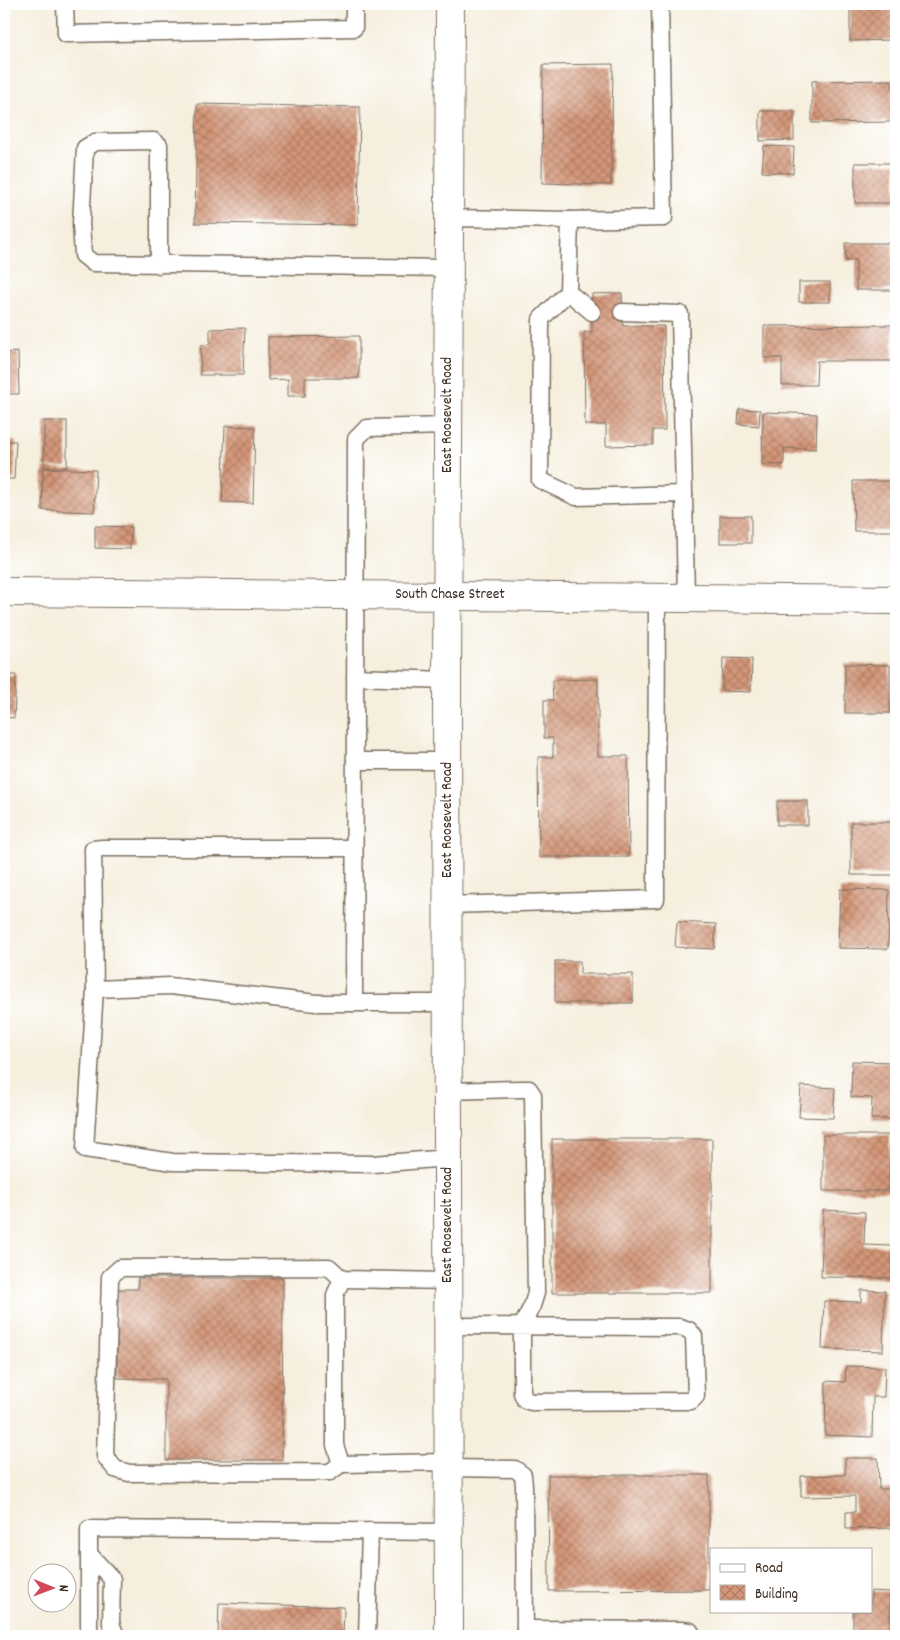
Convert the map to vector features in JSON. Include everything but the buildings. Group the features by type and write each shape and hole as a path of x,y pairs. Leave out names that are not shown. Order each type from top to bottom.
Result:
{"main road":[{"name":"East Roosevelt Road","path":"449,1636 447,595 450,4"},
{"name":"South Chase Street","path":"4,592 896,600"}],"lane":[{"path":"65,4 66,34 354,28 354,4"},
{"path":"449,218 570,220 664,218 660,4"},
{"path":"159,265 159,145 154,141 95,142 85,148 81,224 83,255 93,263 159,265 449,268"},
{"path":"570,220 568,292 541,319 540,480 576,497 684,494"},
{"path":"568,292 592,312"},
{"path":"622,312 680,314 686,598"},
{"path":"354,1003 356,439 367,428 448,426"},
{"path":"448,905 656,899 657,597"},
{"path":"355,677 447,680"},
{"path":"354,761 448,761"},
{"path":"354,848 102,848 92,850 95,989 85,1149 173,1162 373,1164 448,1158"},
{"path":"95,989 170,986 316,1004 448,1003"},
{"path":"448,1091 529,1089 533,1095 536,1293 522,1326 522,1392 525,1400 532,1402 691,1401 696,1396 694,1336 689,1330 680,1327 522,1326 448,1326"},
{"path":"448,1281 342,1279 329,1267 120,1268 110,1277 105,1456 115,1469 129,1473 330,1472 341,1464 449,1465 515,1469 522,1476 524,1486 525,1633 690,1630 693,1636"},
{"path":"341,1464 335,1446 335,1295 342,1279"},
{"path":"89,1636 89,1529 449,1532"},
{"path":"367,1636 370,1531"},
{"path":"89,1554 112,1579 112,1623 116,1636"}]}
